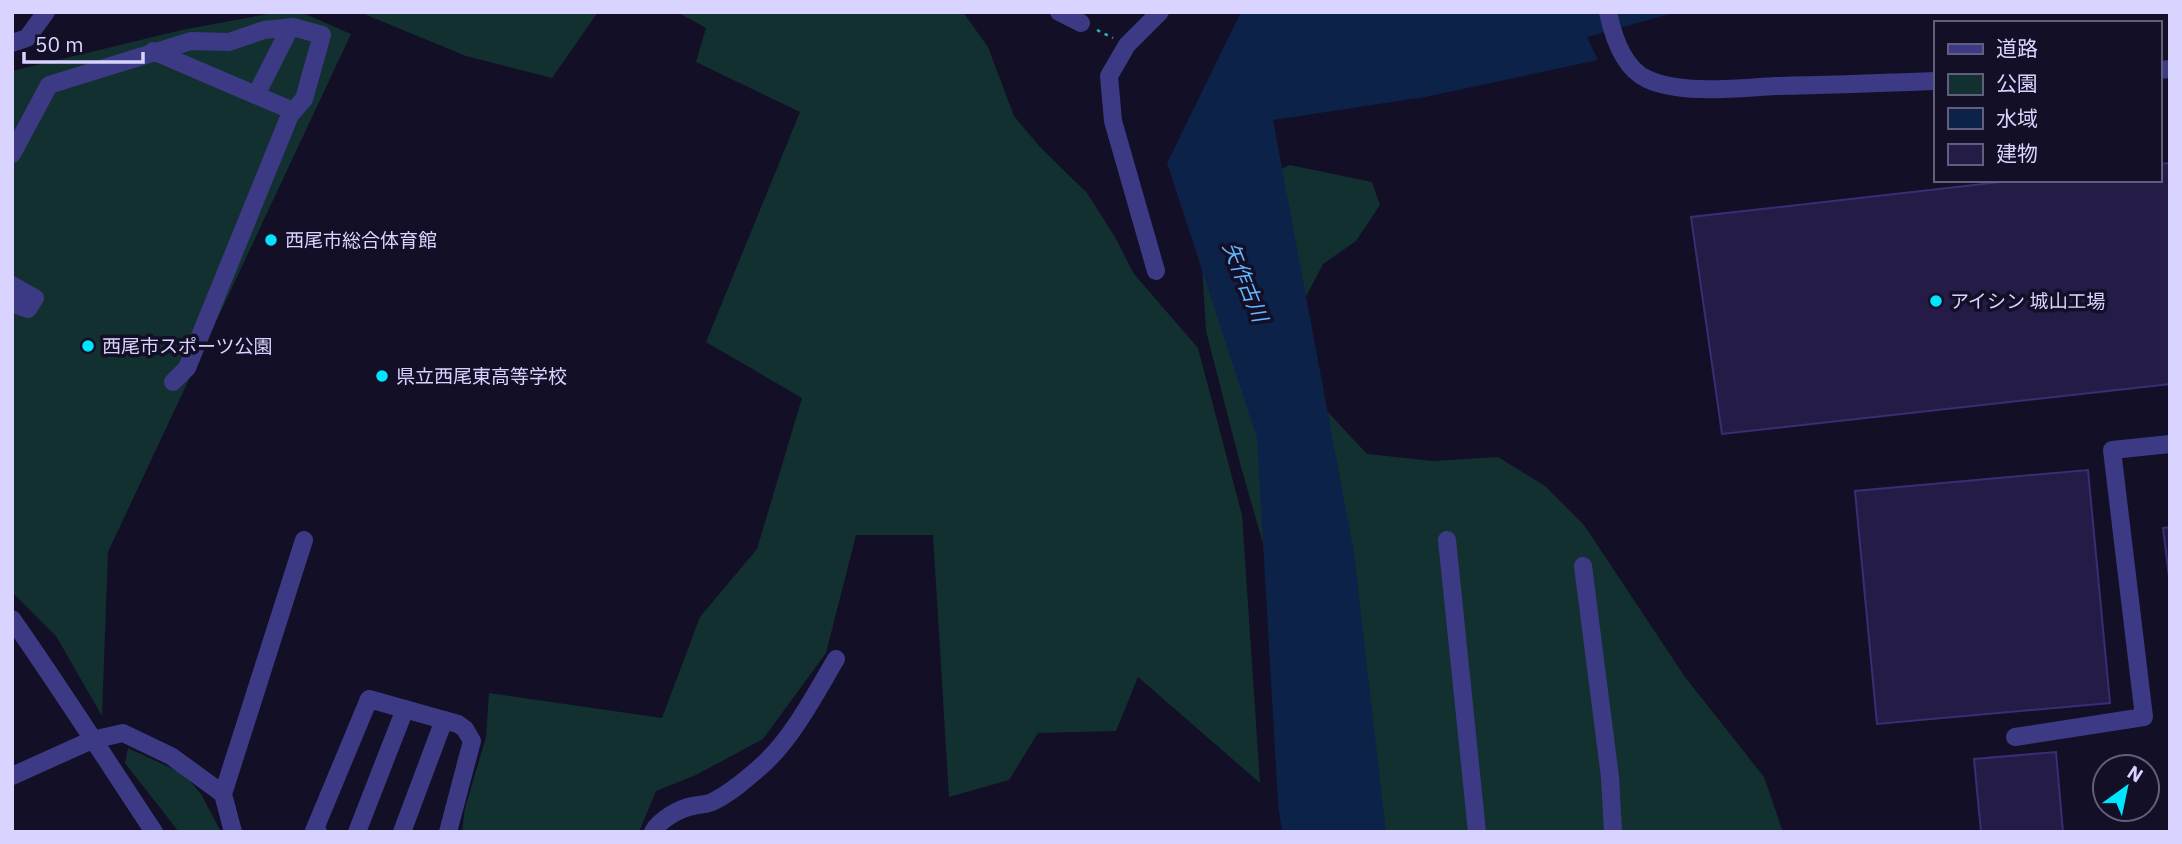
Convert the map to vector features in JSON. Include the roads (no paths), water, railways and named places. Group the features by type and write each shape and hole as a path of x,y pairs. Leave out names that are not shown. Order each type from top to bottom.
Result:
{"street":[{"path":"12,43 27,38 46,12"},
{"path":"1059,12 1081,23"},
{"path":"1156,271 1112,121 1109,76 1128,45 1160,12"},
{"path":"1608,14 1614,39 1630,64 1645,78 1671,86 1723,88 1934,81"},
{"path":"256,95 290,28"},
{"path":"13,150 49,85 191,41 229,42 264,30 290,28 322,35 304,99 293,111 187,368 173,382"},
{"path":"153,51 293,111"},
{"path":"12,285 35,298 28,309 12,303"},
{"path":"2015,737 2144,717 2112,450 2170,444"},
{"path":"233,832 223,794 304,540"},
{"path":"1447,540 1477,832"},
{"path":"1583,566 1609,777 1613,832"},
{"path":"12,619 75,709 154,832"},
{"path":"653,832 670,817 690,806 711,803 760,768 797,722 836,659"},
{"path":"318,832 314,831 369,699 444,720 465,729 472,741 448,832"},
{"path":"356,832 405,709"},
{"path":"402,832 444,720"},
{"path":"12,776 93,740 123,733 171,756 223,794"}],"water":[{"name":"矢作古川","path":"1241,12 1677,12 1587,37 1598,60 1425,97 1273,120 1354,553 1386,832 1282,832 1278,803 1257,438 1167,163"}],"place":[{"name":"西尾市総合体育館","path":"271,240"},
{"name":"アイシン 城山工場","path":"1936,301"},
{"name":"西尾市スポーツ公園","path":"88,346"},
{"name":"県立西尾東高等学校","path":"382,376"}]}
